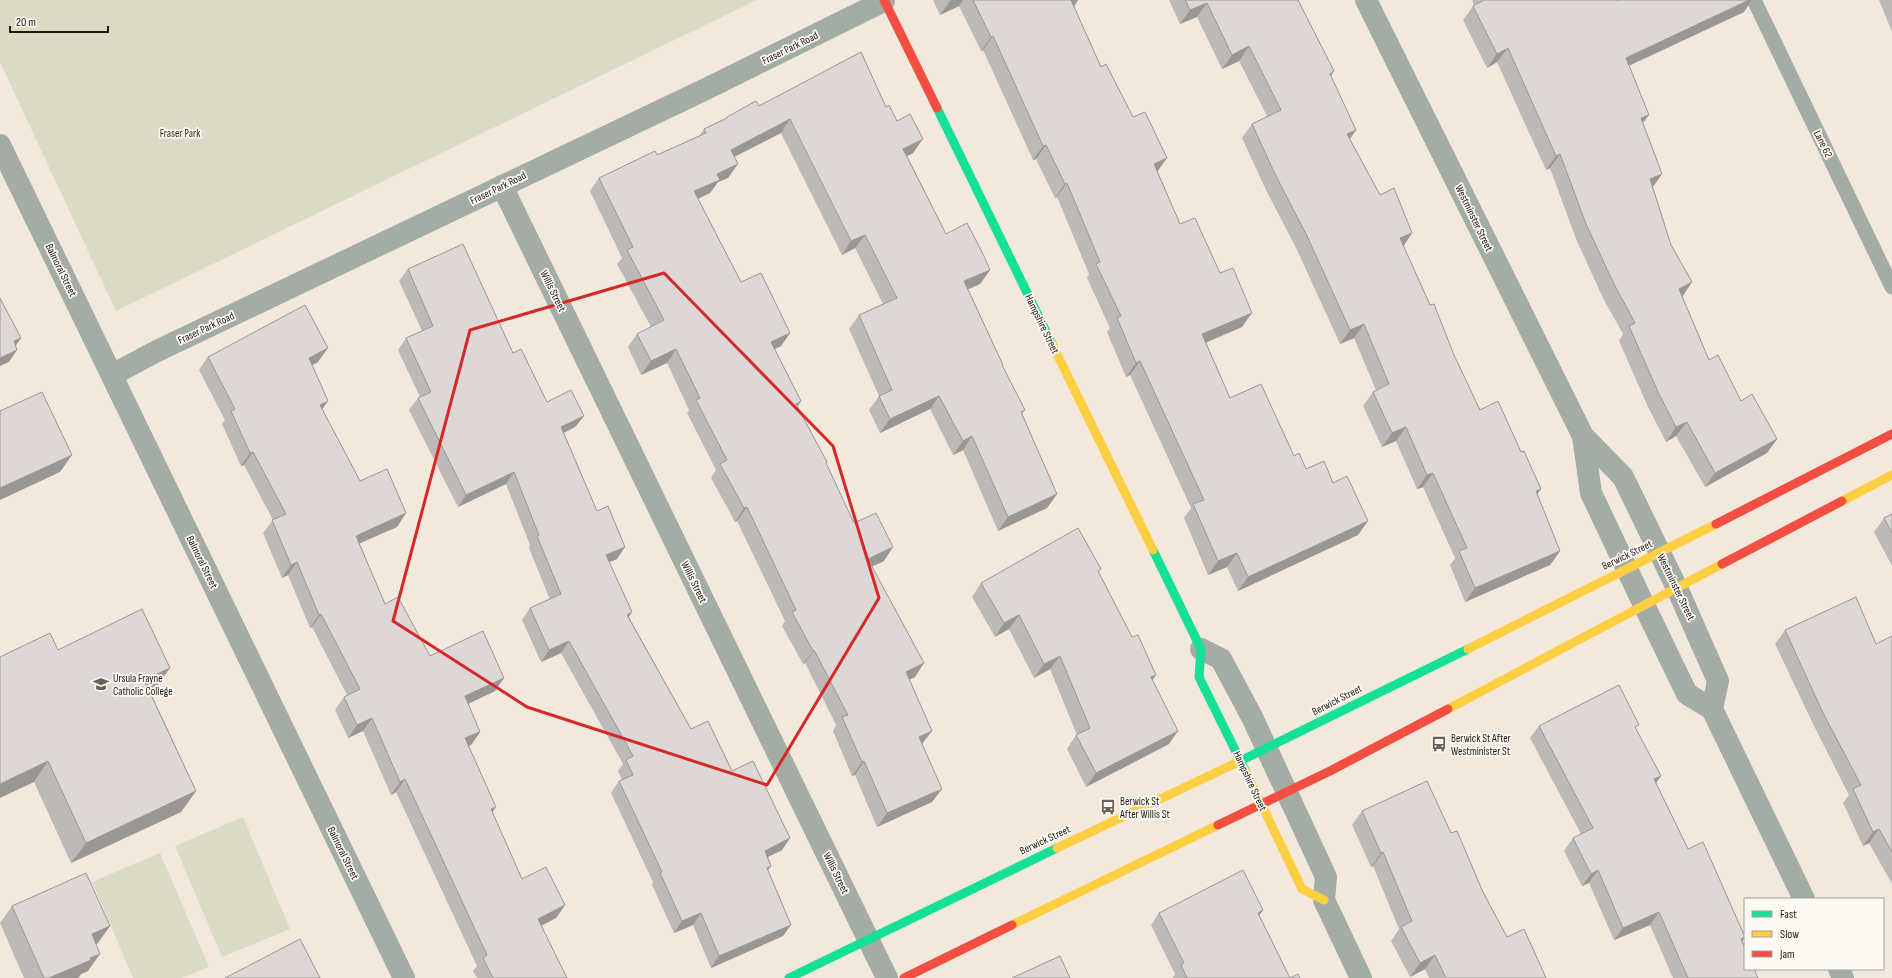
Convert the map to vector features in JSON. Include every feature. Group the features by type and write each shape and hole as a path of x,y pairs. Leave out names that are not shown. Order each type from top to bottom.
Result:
{"main road":[{"name":"Hampshire Street","path":"884,0 1201,649 1199,677 1276,838 1302,889 1324,900"},
{"name":"Berwick Street","path":"789,978 926,910 1267,747 1660,553 1892,434"},
{"path":"904,978 1337,767 1892,475"}],"street":[{"name":"Fraser Park Road","path":"112,375 157,351 708,88 884,0"},
{"name":"Westminster Street","path":"1366,0 1583,436 1623,478 1660,553 1718,680 1712,709 1687,694 1591,493 1583,436"},
{"name":"Balmoral Street","path":"0,146 404,978"},
{"name":"Willis Street","path":"502,186 887,978"},
{"path":"1201,649 1221,660 1252,716 1326,877 1324,900 1361,978"},
{"path":"1712,709 1804,898"}],"lane":[{"name":"Lane 62","path":"1754,0 1892,288"}],"highlighted area":[{"path":"664,273 833,446 879,598 767,785 527,707 393,621 470,330"}],"green space":[{"name":"Fraser Park","path":"0,0 757,0 116,311 0,62"},
{"path":"243,817 290,929 222,957 175,846"},
{"path":"160,853 209,967 182,978 133,978 92,882"}],"building":[{"path":"973,0 1071,0 1101,67 1106,64 1133,117 1145,112 1167,158 1154,164 1180,224 1195,218 1220,273 1233,268 1252,313 1202,334 1230,398 1261,384 1294,456 1299,453 1306,469 1324,461 1333,483 1347,476 1368,521 1248,577 1237,553 1218,561 1193,504 1204,500 1140,361 1136,363 1117,318 1121,316 1096,264 1100,262 1067,183 1065,184 1046,145 1043,146 993,36 991,37"},
{"path":"1185,0 1298,0 1334,71 1330,74 1356,130 1347,134 1380,195 1394,188 1412,233 1400,238 1430,305 1434,304 1454,355 1480,410 1498,401 1521,452 1524,451 1541,489 1536,491 1560,551 1475,588 1459,551 1467,548 1433,473 1427,475 1406,427 1392,433 1373,392 1389,384 1364,324 1350,330 1307,236 1276,176 1252,124 1281,110 1249,46 1232,55 1207,3 1190,10"},
{"path":"1484,0 1749,0 1626,58 1649,115 1641,118 1662,174 1650,179 1671,245 1692,282 1679,289 1709,360 1718,355 1741,401 1752,394 1777,439 1715,473 1687,422 1676,427 1658,392 1629,326 1635,323 1614,284 1586,224 1560,154 1556,156 1508,48 1497,54 1473,6"},
{"path":"861,52 886,107 889,105 897,121 910,114 923,139 903,149 946,234 967,223 984,256 990,270 964,281 1002,365 1025,410 1021,412 1057,494 1008,517 972,436 963,441 939,396 890,419 879,396 892,390 859,315 897,298 865,235 851,241 790,119 731,150 738,164 717,174 720,180 694,191 741,282 761,273 790,333 771,342 801,401 796,404 827,462 826,463 854,523 876,513 893,547 868,559 924,663 906,672 932,731 919,737 942,789 887,813 864,761 862,762 842,717 848,715 792,612 796,610 747,507 744,508 720,464 727,460 696,400 700,398 676,349 651,361 637,334 664,320 627,250 633,247 599,178 655,151 657,155 706,133 704,129 727,118 756,101 759,106"},
{"path":"463,244 513,353 521,349 547,402 571,390 584,416 561,427 597,511 608,506 625,547 606,555 632,612 627,615 691,729 708,721 732,771 753,761 790,838 765,851 771,866 767,868 791,925 719,956 701,913 682,921 660,873 662,872 619,781 633,775 626,760 633,756 569,641 549,650 530,608 561,594 537,536 539,535 514,472 466,495 418,398 431,392 406,338 433,326 408,269"},
{"path":"0,298 21,338 14,341 17,350 0,358"},
{"path":"305,305 328,348 309,358 328,401 320,405 360,481 387,469 406,513 356,536 385,604 398,597 430,656 483,631 504,678 465,696 480,732 465,738 496,807 491,809 522,879 546,867 565,905 538,919 567,978 493,978 483,958 487,955 405,779 400,782 372,718 357,725 344,697 360,689 321,614 319,615 297,562 291,565 272,520 286,514 253,452 250,453 231,411 235,409 208,357"},
{"path":"42,392 72,455 0,488 0,411"},
{"path":"1892,514 1892,533 1884,518"},
{"path":"1078,528 1101,569 1098,571 1132,637 1138,635 1156,675 1151,677 1178,731 1096,773 1076,735 1090,728 1060,656 1044,664 1019,615 1004,623 981,583"},
{"path":"1856,597 1876,644 1892,636 1892,852 1879,829 1873,832 1853,789 1861,785 1823,713 1785,630"},
{"path":"142,609 170,668 144,680 196,791 86,843 48,761 0,784 0,657 50,633 58,650"},
{"path":"1619,685 1639,725 1635,727 1661,776 1654,779 1688,849 1703,842 1744,935 1744,938 1741,939 1744,946 1744,970 1754,970 1758,978 1688,978 1659,912 1623,928 1598,870 1591,874 1573,838 1593,828 1539,726"},
{"path":"1427,781 1451,833 1457,831 1483,892 1507,937 1524,929 1546,978 1446,978 1435,955 1420,963 1401,927 1412,921 1383,852 1381,853 1362,811"},
{"path":"1243,870 1263,910 1258,913 1290,978 1187,978 1181,965 1184,963 1159,913"},
{"path":"86,873 110,926 92,934 100,954 90,958 91,960 49,978 44,978 12,906"},
{"path":"300,939 320,978 225,978"},
{"path":"1060,956 1070,978 1012,978"},
{"path":"1298,974 1300,978 1290,978"}],"traffic: fast":[{"path":"937,108 1052,344"},
{"path":"1153,550 1201,649 1199,677 1246,772"},
{"path":"1234,764 1468,649"},
{"path":"789,978 1057,848"}],"traffic: slow":[{"path":"1052,344 1153,550"},
{"path":"1842,501 1892,475"},
{"path":"1468,649 1716,524"},
{"path":"1448,709 1722,564"},
{"path":"1057,848 1234,764"},
{"path":"1246,772 1302,889 1324,900"},
{"path":"1012,925 1218,825"}],"traffic: jam":[{"path":"884,0 937,108"},
{"path":"1716,524 1892,434"},
{"path":"1722,564 1842,501"},
{"path":"1218,825 1330,771 1448,709"},
{"path":"904,978 1012,925"}],"place":[{"name":"Ursula Frayne Catholic College","path":"101,684"},
{"name":"Berwick St After Westminister St","path":"1439,744"},
{"name":"Berwick St After Willis St","path":"1108,807"}]}
